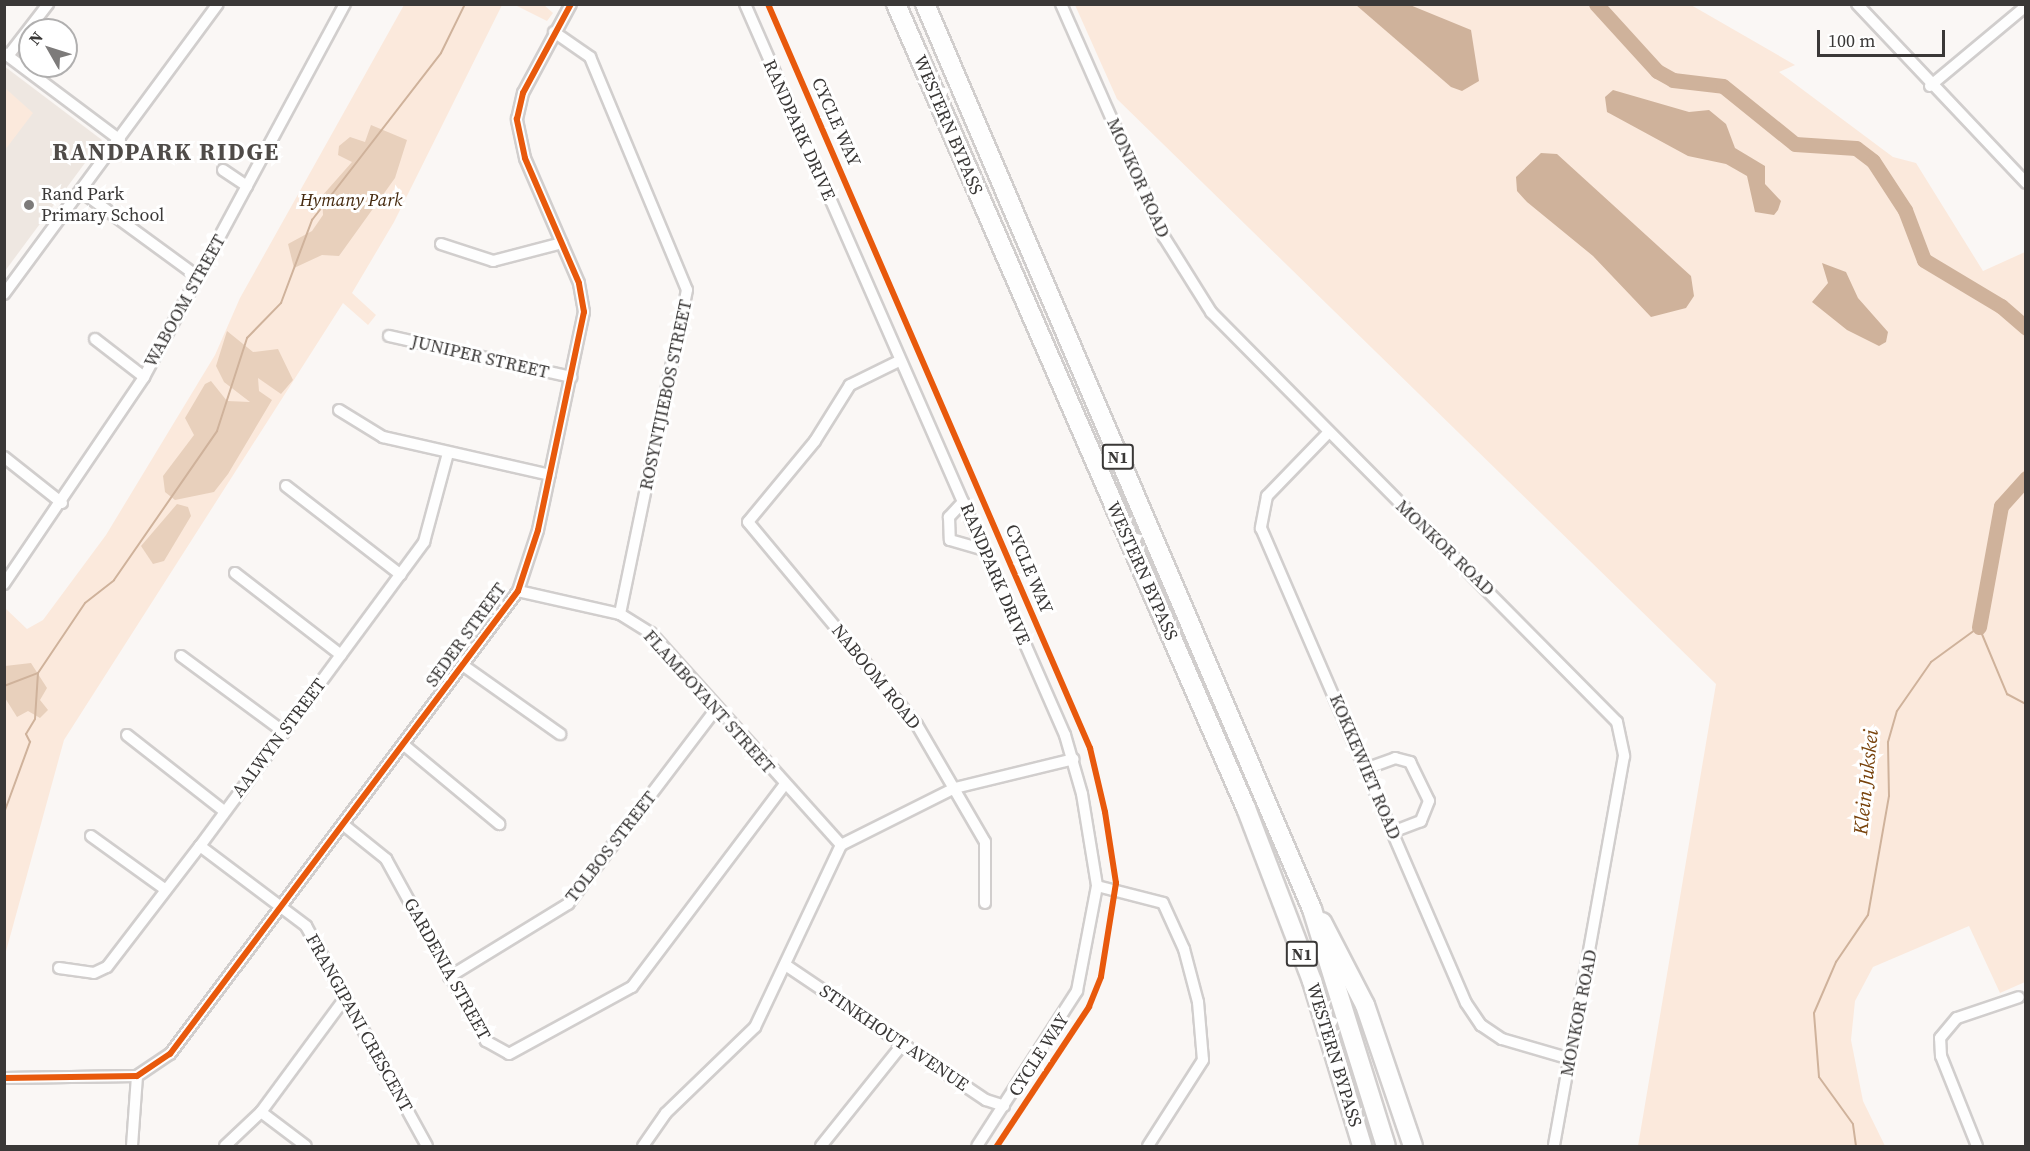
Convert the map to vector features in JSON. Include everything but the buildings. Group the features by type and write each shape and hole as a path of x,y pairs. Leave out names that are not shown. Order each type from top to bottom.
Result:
{"highway":[{"name":"WESTERN BYPASS","path":"896,4 1246,808 1312,981 1362,1146"},
{"name":"WESTERN BYPASS","path":"925,4 1312,909 1386,1146"},
{"path":"1312,909 1339,946 1365,1005 1413,1146"},
{"path":"1349,1146 1353,1118"}],"street":[{"path":"48,4 6,54 120,140"},
{"path":"4,294 82,192 218,4"},
{"name":"WABOOM STREET","path":"4,584 62,504 144,377 345,4"},
{"name":"SEDER STREET","path":"137,1077 183,1041 518,591 550,474 584,304 562,243 525,159 517,119 523,93 571,4"},
{"name":"RANDPARK DRIVE","path":"745,4 1074,759 1097,886 1077,991 977,1146"},
{"name":"MONKOR ROAD","path":"1061,4 1164,237 1192,285 1238,345 1617,722 1624,756 1554,1146"},
{"path":"1857,4 1930,86 2025,183"},
{"path":"1930,86 2025,6"},
{"name":"ROSYNTJIEBOS STREET","path":"554,32 590,57 687,290 620,614"},
{"path":"223,171 248,186"},
{"path":"82,192 198,278"},
{"path":"441,244 493,261 562,243"},
{"name":"JUNIPER STREET","path":"389,336 571,377"},
{"path":"94,339 144,377"},
{"name":"NABOOM ROAD","path":"899,361 850,385 801,460 752,512 748,522 754,534 899,702 954,788 985,842 985,903"},
{"path":"339,410 375,434 448,453 550,474"},
{"name":"KOKKEWIET ROAD","path":"1328,433 1267,496 1261,528 1368,768 1392,832 1476,1018 1502,1039 1571,1059"},
{"name":"AALWYN STREET","path":"59,968 94,973 107,968 200,846 401,575 428,533 448,453"},
{"path":"4,457 62,504"},
{"path":"286,486 401,575"},
{"path":"963,502 949,518 950,540 984,550"},
{"path":"235,573 341,655"},
{"name":"FLAMBOYANT STREET","path":"518,591 620,614 651,633 784,785 841,845"},
{"path":"181,656 284,732"},
{"path":"464,666 560,734"},
{"name":"TOLBOS STREET","path":"449,977 568,904 717,708"},
{"path":"127,735 224,811"},
{"path":"404,745 499,824"},
{"path":"1368,768 1395,758 1410,762 1429,801 1421,821 1392,832"},
{"path":"643,1146 666,1113 748,1036 787,966 841,845 954,788 1074,759"},
{"name":"GARDENIA STREET","path":"345,826 386,859 486,1041 504,1053 515,1053 617,998 647,970 784,785"},
{"path":"91,836 166,890"},
{"name":"FRANGIPANI CRESCENT","path":"200,846 283,906 312,935 427,1146"},
{"path":"1097,886 1163,903 1184,949 1198,1002 1203,1060 1148,1146"},
{"name":"STINKHOUT AVENUE","path":"787,966 986,1100 1004,1106"},
{"path":"1977,1146 1941,1056 1940,1038 1957,1018 2019,997"},
{"path":"225,1146 261,1112 345,998"},
{"path":"821,1146 902,1045"},
{"path":"4,1078 137,1077 132,1146"},
{"path":"261,1112 306,1146"}],"shaded area":[{"path":"1356,5 1410,5 1471,30 1479,81 1462,91 1451,87"},
{"name":"Rand Park Primary School","path":"4,66 102,140 4,271"},
{"path":"1613,90 1689,112 1709,110 1726,124 1735,148 1765,166 1765,184 1781,201 1778,210 1774,215 1755,212 1747,176 1726,164 1688,156 1607,112 1605,97"},
{"path":"1541,153 1557,154 1691,276 1694,296 1686,308 1651,317 1593,256 1527,202 1517,191 1516,177"},
{"path":"1822,263 1846,272 1858,298 1888,332 1886,342 1879,346 1847,330 1812,302 1828,283"}],"green space":[{"name":"Hymany Park","path":"404,5 502,5 394,222 352,293 376,315 368,325 343,303 64,740 5,955 5,608 27,629 43,620 106,535 215,355 240,298"},
{"path":"515,5 544,5 553,13 547,21"},
{"path":"1075,5 1691,5 1795,65 1779,72 1893,157 1916,163 1983,271 2025,252 2025,982 2000,993 1969,926 1873,967 1855,1001 1851,1040 1863,1101 1885,1146 1638,1146 1716,684 1117,99"},
{"path":"5,88 33,113 4,150"},
{"path":"371,125 407,140 395,178 339,256 322,255 294,268 288,244 312,231 323,215 322,196 352,162 338,155 339,146 350,137 365,142"},
{"path":"227,331 253,352 278,349 293,380 281,394 258,378 259,391 272,400 228,474 214,492 175,500 165,492 163,476 194,435 185,418 205,384 211,381 227,401 250,402 224,382 216,366"},
{"path":"177,504 188,507 191,516 164,561 153,564 141,546"},
{"path":"31,663 47,688 40,700 48,710 40,718 28,711 17,717 5,698 5,666"}],"waterway":[{"path":"4,813 30,742 26,734 35,719 38,673 85,603 114,580 217,431 247,338 281,303 312,220 441,53 465,4"},
{"name":"Klein Jukskei","path":"1596,4 1657,71 1673,80 1723,86 1795,144 1856,148 1873,161 1905,210 1924,260 2001,306 2026,328"},
{"name":"Klein Jukskei","path":"1979,627 2001,506 2026,478"},
{"name":"Klein Jukskei","path":"1856,1146 1853,1124 1819,1077 1814,1013 1836,962 1868,915 1889,796 1888,742 1897,711 1931,662 1979,627 2007,694 2026,704"},
{"path":"4,686 38,673"}],"cycle path":[{"path":"4,1078 137,1076 170,1054 518,591 538,530 584,312 579,283 525,158 517,119 523,93 571,4"},
{"name":"CYCLE WAY","path":"768,4 1090,748 1105,812 1116,883 1101,977 1089,1007 997,1146"}],"place":[{"name":"Rand Park Primary School","path":"29,205"}],"district":[{"name":"RANDPARK RIDGE","path":"166,152"}]}
